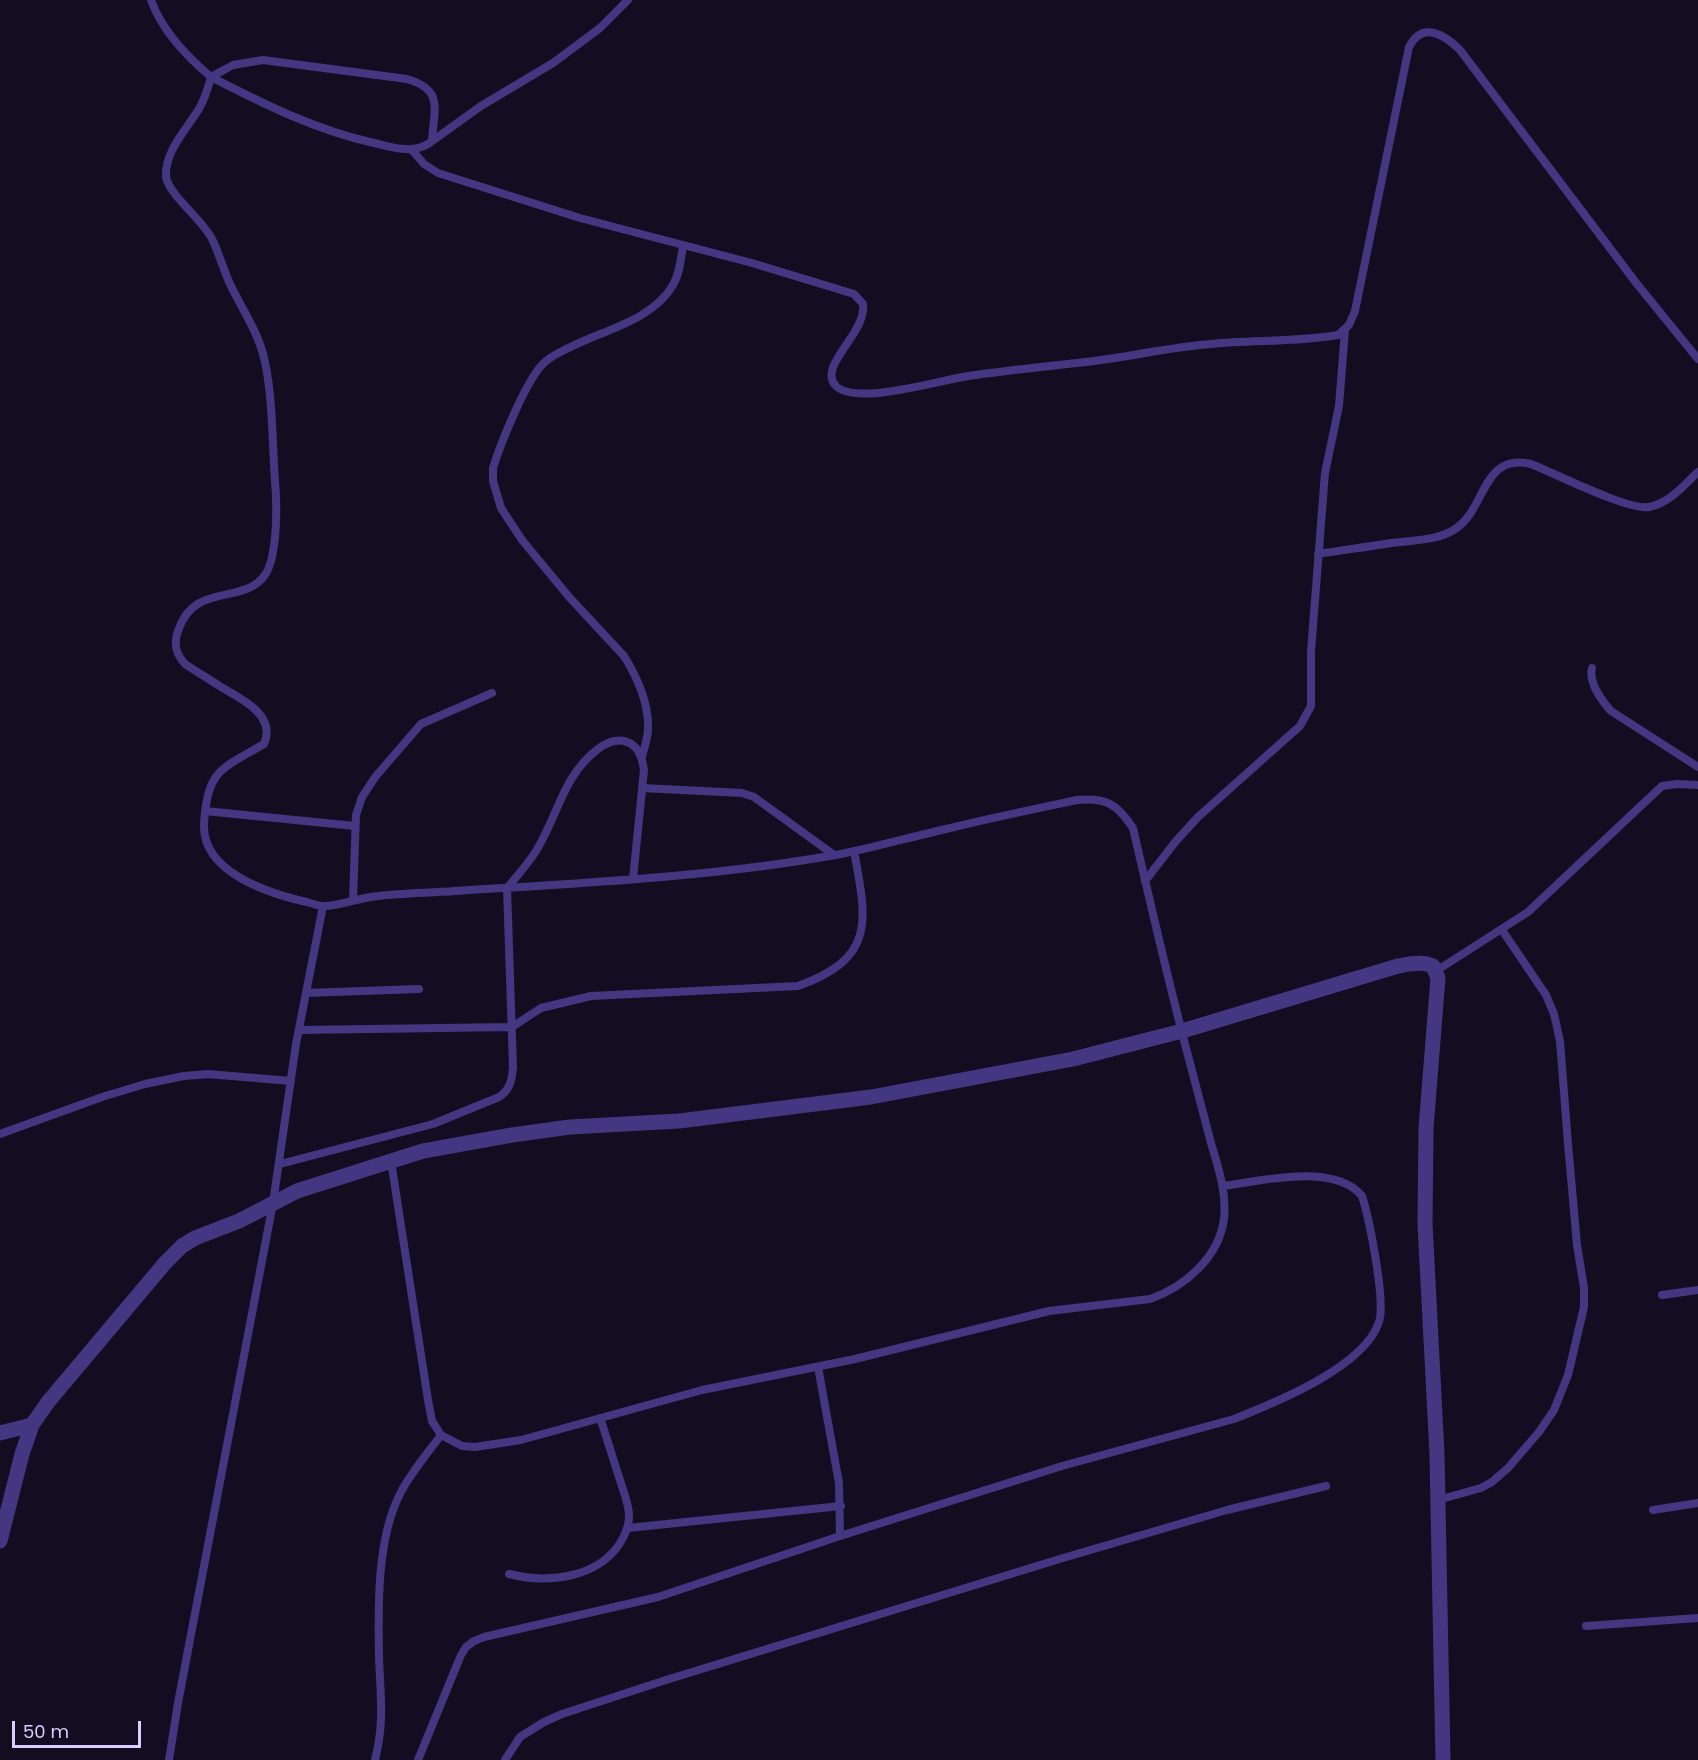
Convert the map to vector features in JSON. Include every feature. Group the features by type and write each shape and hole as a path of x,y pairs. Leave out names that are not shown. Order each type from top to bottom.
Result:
{"street":[{"path":"0,1541 32,1425 48,1402 165,1263 182,1246 195,1238 239,1221 297,1191 423,1151 512,1135 570,1127 679,1120 871,1097 1073,1059 1182,1031 1398,966 1428,963 1433,966 1438,978 1426,1128 1425,1224 1438,1500 1443,1760"},
{"path":"0,1433 32,1425"}],"lane":[{"path":"151,0 154,10 174,40 211,77 302,121 343,136 390,147 411,149 421,148 481,106 553,63 600,28 628,0"},
{"path":"411,149 424,164 438,173 580,218 847,291 860,298 863,304 863,318 857,331 839,354 832,372 835,385 841,390 858,394 897,391 967,376 1096,361 1210,344 1338,335 1345,330 1355,310 1409,47 1419,34 1427,32 1444,36 1460,50 1637,284 1698,359"},
{"path":"390,1161 432,1422 441,1435 462,1446 488,1446 521,1440 702,1390 818,1367 1049,1311 1150,1299 1164,1294 1197,1269 1212,1252 1224,1218 1223,1186 1132,828 1124,815 1111,803 1095,798 1077,800 854,851 745,867 633,879 376,896 323,906 280,896 255,886 219,861 206,841 204,831 205,811 213,778 223,768 264,744 266,730 264,721 251,705 185,664 175,648 177,632 187,612 204,599 247,588 264,576 272,557 276,507 268,388 262,350 258,337 224,272 208,231 168,184 166,176 172,152 200,106 211,77 233,65 263,60 407,79 425,86 434,97 432,141"},
{"path":"633,879 644,770 642,757 648,734 648,720 643,696 629,665 619,650 570,598 522,540 501,508 493,481 493,468 528,387 539,368 558,353 636,318 657,303 673,285 679,269 683,245"},
{"path":"1145,881 1185,830 1299,726 1308,714 1312,697 1311,651 1325,473 1339,406 1345,330"},
{"path":"1318,554 1445,535 1466,520 1490,478 1503,466 1511,463 1531,464 1622,503 1641,508 1651,507 1672,496 1698,472"},
{"path":"1592,668 1591,678 1611,711 1698,767"},
{"path":"353,900 356,815 362,797 376,776 415,729 426,720 492,693"},
{"path":"280,1164 433,1124 506,1092 512,1077 507,888 534,855 571,777 590,755 607,743 617,741 632,745 642,757"},
{"path":"1436,971 1536,906 1662,786 1698,785"},
{"path":"642,788 731,791 754,797 834,855"},
{"path":"205,811 355,826"},
{"path":"299,1030 512,1027 541,1008 591,996 798,986 816,980 850,956 856,947 861,933 864,902 854,851"},
{"path":"170,1760 180,1692 280,1164 299,1030 323,906"},
{"path":"1438,1500 1481,1488 1492,1482 1508,1468 1539,1432 1554,1410 1568,1375 1584,1307 1560,1041 1554,1014 1546,995 1502,930"},
{"path":"306,993 419,989"},
{"path":"0,1134 102,1097 145,1084 184,1076 208,1074 291,1081"},
{"path":"418,1760 461,1655 474,1641 526,1626 658,1597 840,1536 1062,1466 1234,1419 1340,1368 1373,1334 1381,1314 1381,1295 1362,1196 1343,1181 1319,1177 1297,1177 1223,1186"},
{"path":"1662,1295 1698,1290"},
{"path":"818,1367 839,1483 840,1536"},
{"path":"509,1574 532,1579 548,1579 591,1569 603,1563 613,1554 628,1528 628,1508 600,1418"},
{"path":"375,1760 380,1742 382,1719 380,1598 382,1560 388,1525 409,1477 441,1435"},
{"path":"505,1760 520,1737 562,1714 1085,1552 1227,1510 1326,1486"},
{"path":"1653,1510 1698,1503"},
{"path":"628,1528 840,1506"},
{"path":"1586,1626 1698,1618"}]}
